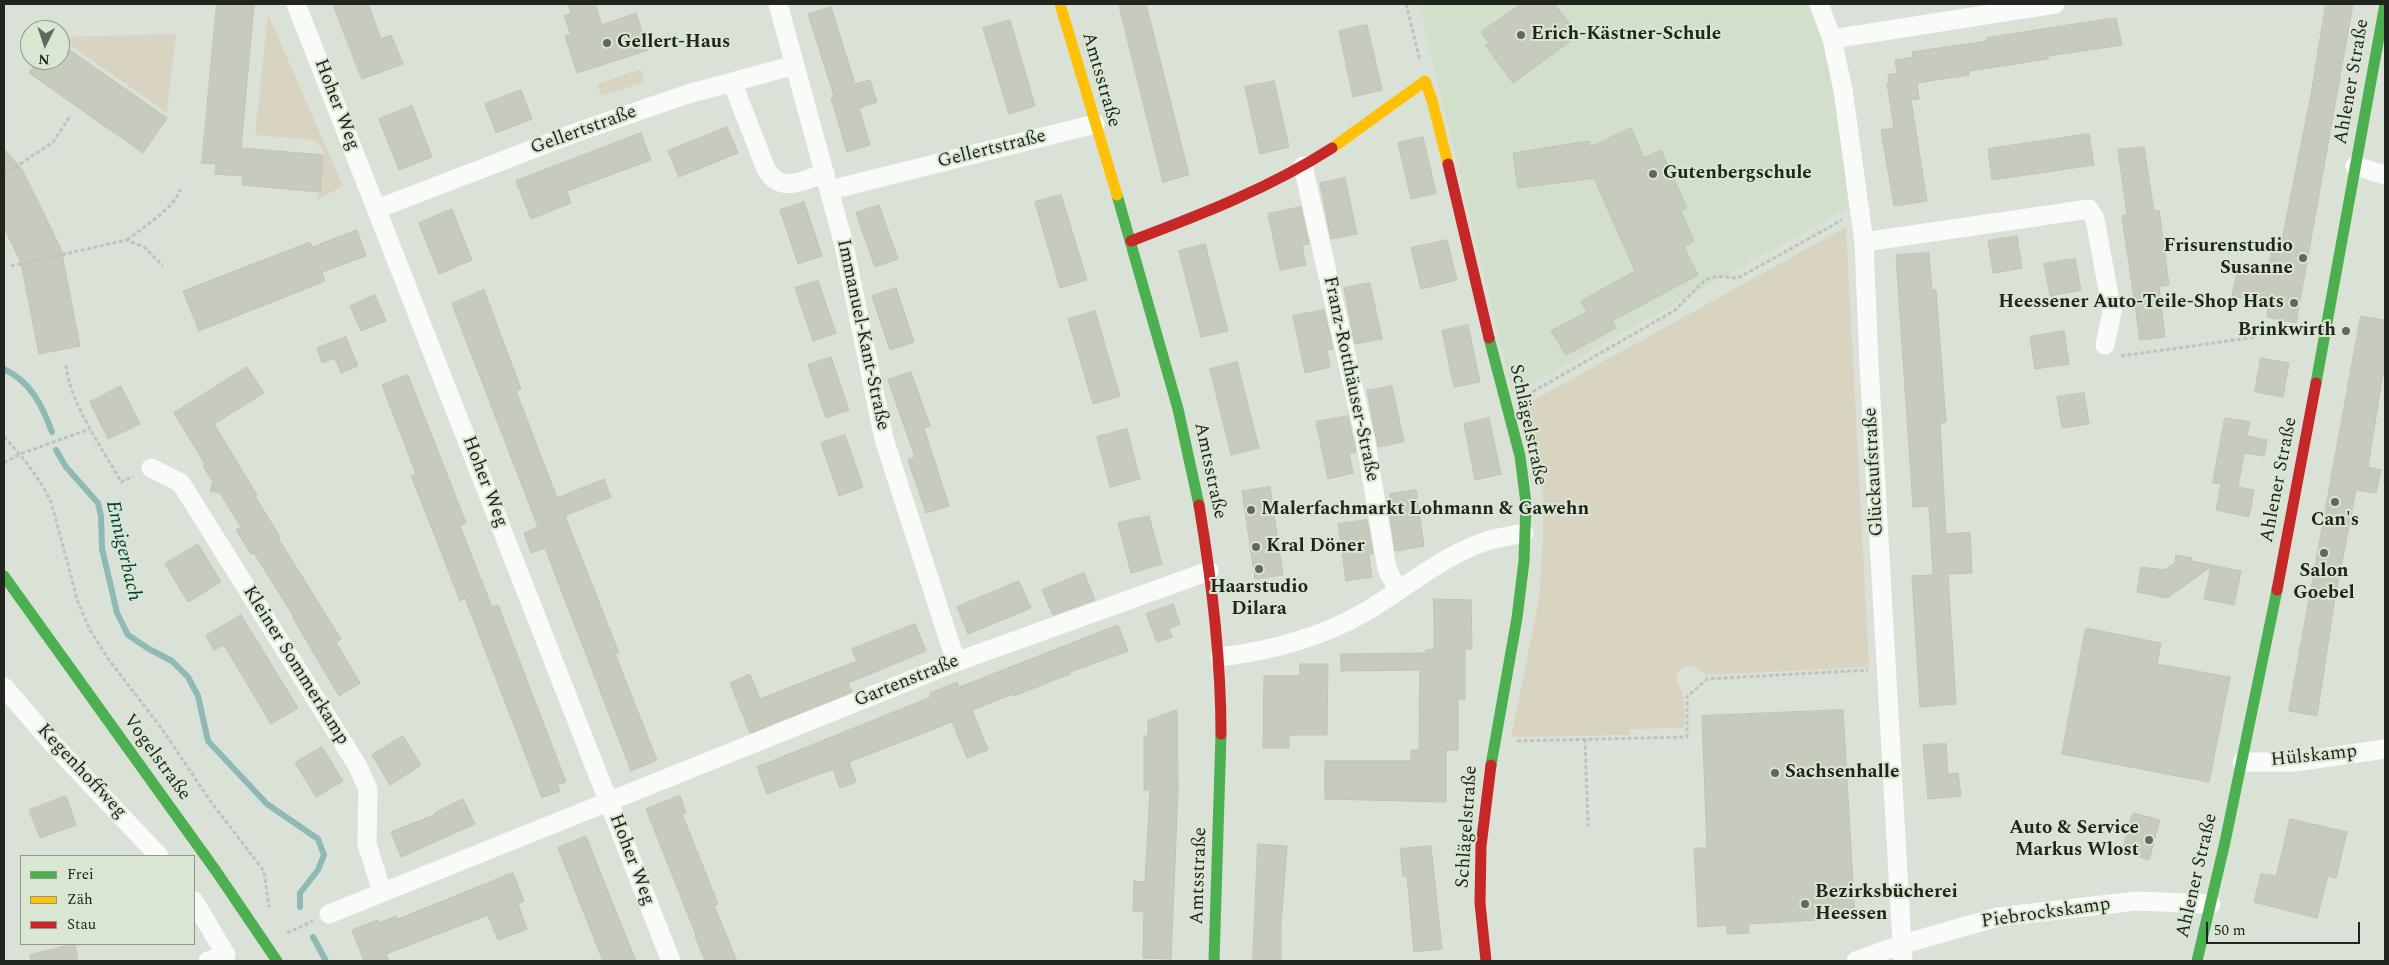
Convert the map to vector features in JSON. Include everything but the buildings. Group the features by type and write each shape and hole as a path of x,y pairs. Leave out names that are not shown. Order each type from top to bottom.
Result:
{"street":[{"name":"Hoher Weg","path":"296,4 671,961"},
{"name":"Immanuel-Kant-Straße","path":"778,4 828,182 857,300 886,446 956,662"},
{"name":"Amtsstraße","path":"1060,4 1131,241 1187,443 1209,570 1220,657 1221,792 1214,961"},
{"name":"Glückaufstraße","path":"1819,4 1832,39 1848,118 1864,242 1903,953"},
{"path":"1832,39 2056,4"},
{"name":"Ahlener Straße","path":"2197,961 2242,762 2320,367 2385,4"},
{"name":"Gellertstraße","path":"377,209 580,131 688,94 795,66"},
{"path":"1131,241 1210,212 1303,166 1374,119 1425,81"},
{"name":"Schlägelstraße","path":"1425,81 1432,100 1506,407 1524,471 1526,504 1523,580 1494,741 1482,826 1479,891 1486,961"},
{"name":"Gellertstraße","path":"732,82 766,169 773,179 780,184 828,182 1095,124"},
{"name":"Franz-Rotthäuser-Straße","path":"1303,166 1366,443 1387,569 1398,590"},
{"path":"2355,166 2385,175"},
{"path":"1864,242 2089,209 2095,219 2112,312 2105,345"},
{"name":"Kleiner Sommerkamp","path":"151,468 181,483 357,766 368,789 367,844 382,892"},
{"path":"1220,657 1244,654 1311,636 1364,613 1461,552 1490,540 1524,533"},
{"name":"Gartenstraße","path":"609,802 956,662 1209,570"},
{"name":"Vogelstraße","path":"4,576 216,871 277,961"},
{"name":"Kegenhoffweg","path":"4,687 54,745 158,855"},
{"name":"Hülskamp","path":"2242,762 2295,762 2385,749"},
{"path":"329,914 609,802"},
{"name":"Piebrockskamp","path":"1856,961 1903,953 1998,917 2136,901 2211,904"},
{"path":"195,904 226,954 208,961"}],"path":[{"path":"1406,4 1425,81"},
{"path":"4,176 53,142 71,115"},
{"path":"11,266 126,240 169,206 178,196 180,189"},
{"path":"1506,407 1674,311 1704,281 1717,276 1738,278 1860,210"},
{"path":"126,240 144,247 163,266"},
{"path":"2105,345 2118,356 2256,337"},
{"path":"66,365 67,378 90,429 121,482 151,468"},
{"path":"4,463 20,454 90,429"},
{"path":"4,436 20,454 46,490 52,502 78,602 90,630 109,660 162,729 211,802 264,871 270,911"},
{"path":"1494,741 1687,737 1686,697 1707,678 1886,669"},
{"path":"1585,739 1588,826"}],"shaded area":[{"name":"Gutenbergschule","path":"1419,4 1808,4 1823,42 1843,140 1847,208 1513,394"},
{"path":"268,14 343,186 317,200 324,153 315,140 255,135"},
{"path":"176,34 167,113 70,45 70,37"},
{"path":"641,69 645,82 601,96 597,84"},
{"path":"1846,227 1869,667 1706,675 1694,666 1687,666 1677,676 1685,707 1684,728 1630,729 1630,735 1511,737 1539,600 1543,539 1543,495 1525,405"}],"waterway":[{"name":"Ennigerbach","path":"4,369 13,374 34,395 52,432"},
{"name":"Ennigerbach","path":"56,450 66,467 98,503 101,516 102,549 117,613 128,635 172,661 188,677 198,696 208,741 267,804 318,839 324,855 318,870 300,893 300,907"},
{"name":"Ennigerbach","path":"313,937 326,961"}],"traffic: fast":[{"path":"2316,383 2385,4"},
{"path":"1117,195 1178,409 1199,505"},
{"path":"1489,338 1520,456 1526,503 1524,561 1517,618 1491,765"},
{"path":"4,576 216,871 277,961"},
{"path":"2197,961 2225,842 2277,590"},
{"path":"1214,961 1221,734"}],"traffic: slow":[{"path":"1060,4 1117,195"},
{"path":"1332,148 1425,81 1432,100 1448,164"}],"traffic: jam":[{"path":"1131,241 1209,211 1259,188 1332,148"},
{"path":"1448,164 1489,338"},
{"path":"2277,590 2316,383"},
{"path":"1199,505 1215,619 1221,705 1221,734"},
{"path":"1486,961 1480,903 1481,846 1491,765"}],"place":[{"name":"Erich-Kästner-Schule","path":"1521,35"},
{"name":"Gellert-Haus","path":"607,43"},
{"name":"Gutenbergschule","path":"1653,174"},
{"name":"Frisurenstudio Susanne","path":"2303,258"},
{"name":"Heessener Auto-Teile-Shop Hats","path":"2294,303"},
{"name":"Brinkwirth","path":"2346,331"},
{"name":"Can's","path":"2335,502"},
{"name":"Malerfachmarkt Lohmann & Gawehn","path":"1251,510"},
{"name":"Kral Döner","path":"1256,547"},
{"name":"Salon Goebel","path":"2324,553"},
{"name":"Haarstudio Dilara","path":"1259,569"},
{"name":"Sachsenhalle","path":"1775,773"},
{"name":"Auto & Service Markus Wlost","path":"2149,840"},
{"name":"Bezirksbücherei Heessen","path":"1805,904"}]}
